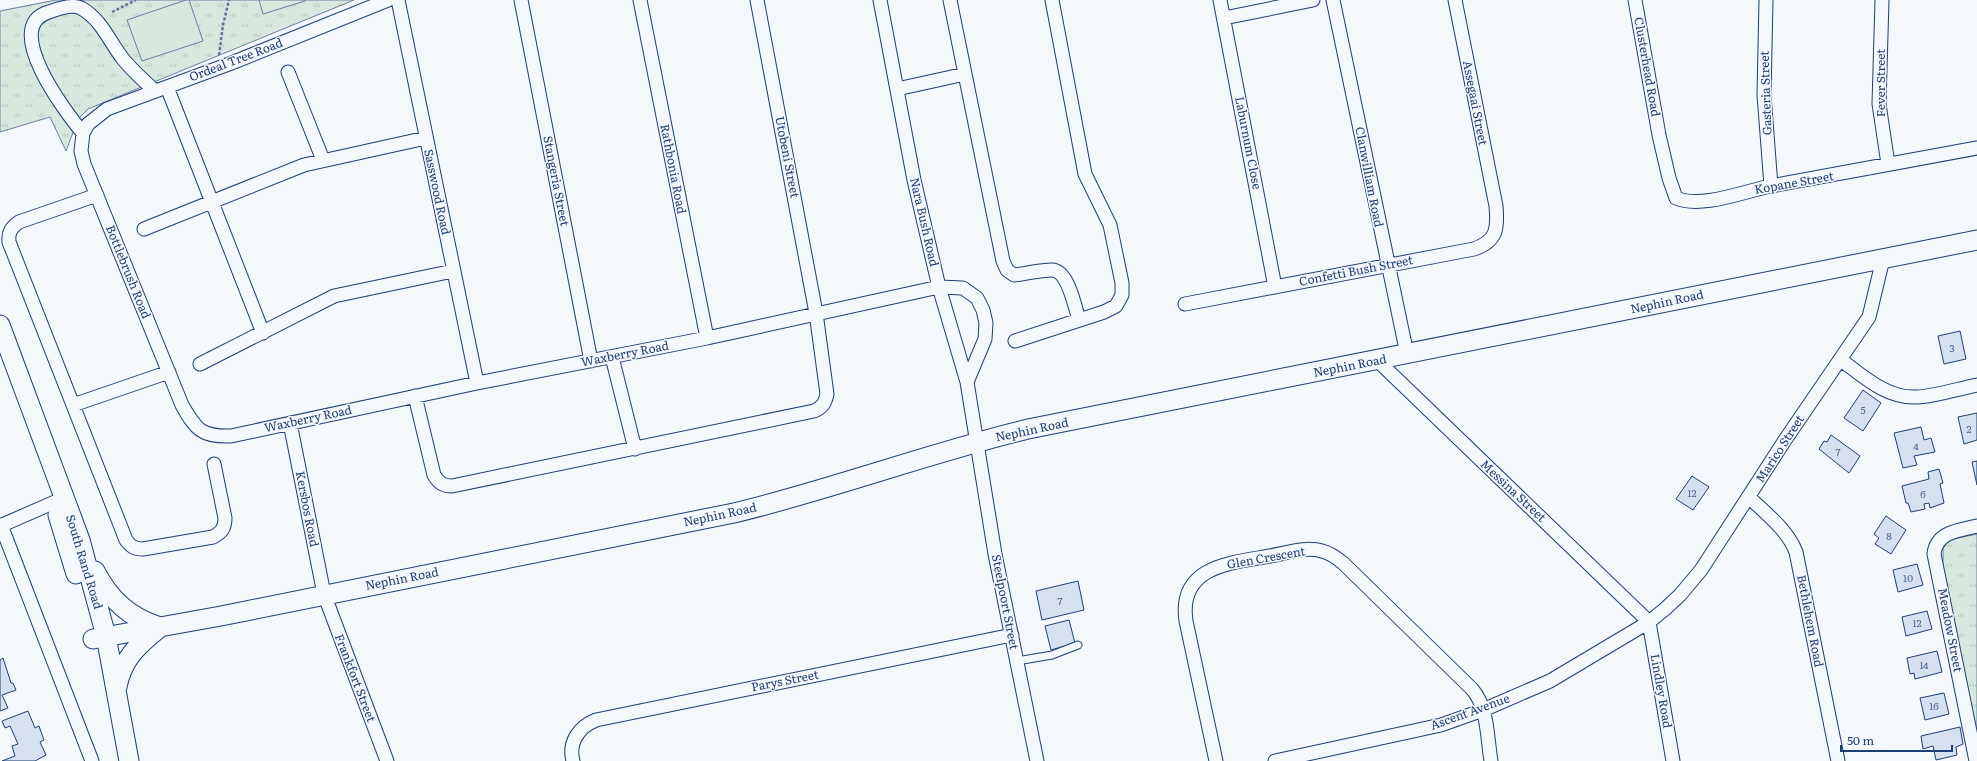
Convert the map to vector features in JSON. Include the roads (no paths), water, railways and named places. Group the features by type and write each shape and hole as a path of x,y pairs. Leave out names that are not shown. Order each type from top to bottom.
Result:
{"street":[{"name":"Ordeal Tree Road","path":"85,128 107,110 221,67 388,0"},
{"name":"Sasswood Road","path":"398,0 477,383"},
{"name":"Stangeria Street","path":"521,0 592,361"},
{"name":"Rathbonia Road","path":"640,0 707,338"},
{"name":"Utobeni Street","path":"635,449 814,411 821,408 826,402 816,313 757,0"},
{"name":"Nara Bush Road","path":"880,0 914,180 939,287 967,382 977,442"},
{"path":"950,0 1003,261 1007,270 1014,275 1053,270 1060,272 1065,279 1079,320"},
{"path":"1015,341 1104,312 1116,306 1122,295 1122,283 1110,225 1085,174 1052,0"},
{"name":"Laburnum Close","path":"1220,0 1275,287"},
{"path":"1224,18 1313,0"},
{"name":"Clanwilliam Road","path":"1333,0 1406,354"},
{"name":"Assegaai Street","path":"1455,0 1496,206"},
{"name":"Clusterhead Road","path":"1635,0 1659,135"},
{"name":"Gasteria Street","path":"1766,0 1764,95 1771,186"},
{"name":"Fever Street","path":"1882,0 1879,104 1888,164"},
{"path":"85,128 64,111 45,79 32,48 31,30 35,19 43,13 79,7 92,15 108,33 122,58 161,89 212,202 263,333"},
{"path":"288,72 323,160"},
{"path":"897,89 965,74"},
{"name":"Bottlebrush Road","path":"85,128 81,151 97,195 169,372 190,419"},
{"name":"Kopane Street","path":"1659,135 1669,178 1676,198 1692,202 1977,148"},
{"path":"144,229 304,165 426,138"},
{"path":"97,195 19,222 12,227 9,234 9,242 126,540 130,546 136,549 143,549 213,537 220,533 225,526 225,518 214,464"},
{"name":"Confetti Bush Street","path":"1185,304 1483,246 1494,236 1496,229 1496,206"},
{"name":"Nephin Road","path":"99,637 160,628 741,511 793,499 977,442 1028,429 1977,240"},
{"name":"Marico Street","path":"1649,622 1680,595 1701,570 1785,440 1869,317 1883,259"},
{"path":"200,364 334,296 453,271"},
{"name":"Waxberry Road","path":"190,419 195,427 204,434 216,437 231,436 477,383 707,338 939,287 963,288 977,298 983,310 986,323 985,339 967,382"},
{"name":"South Rand Road","path":"0,325 59,500 74,567 99,637 117,700 129,761"},
{"name":"South Rand Road","path":"0,357 59,500 80,540 99,637 117,761"},
{"path":"415,396 434,475 438,482 445,486 452,486 635,449 612,357"},
{"name":"Messina Street","path":"1377,360 1649,622"},
{"path":"1841,360 1871,383 1890,393 1903,396 1917,397 1977,385"},
{"path":"73,405 169,372"},
{"name":"Kersbos Road","path":"290,423 324,594"},
{"name":"Steelpoort Street","path":"977,442 995,554 1037,761"},
{"name":"Bethlehem Road","path":"1749,497 1782,529 1789,538 1796,552 1838,761"},
{"path":"59,500 1,526 92,761"},
{"name":"Meadow Street","path":"1976,761 1934,554 1936,543 1939,539 1950,533 1977,526"},
{"path":"80,540 100,580 114,600 138,619 160,628 135,648 124,663 117,686 117,700"},
{"name":"Glen Crescent","path":"1216,761 1189,634 1184,603 1187,595 1194,584 1207,571 1214,567 1311,549 1322,551 1336,558 1351,570 1478,696 1483,710 1491,761"},
{"name":"Frankfort Street","path":"324,594 387,761"},
{"name":"Ascent Avenue","path":"1275,761 1441,725 1483,710 1550,681 1649,622"},
{"name":"Lindley Road","path":"1649,622 1673,761"},
{"name":"Parys Street","path":"573,761 572,747 576,734 582,728 596,720 1012,634"}],"lane":[{"path":"1017,661 1052,656 1078,645"}]}
